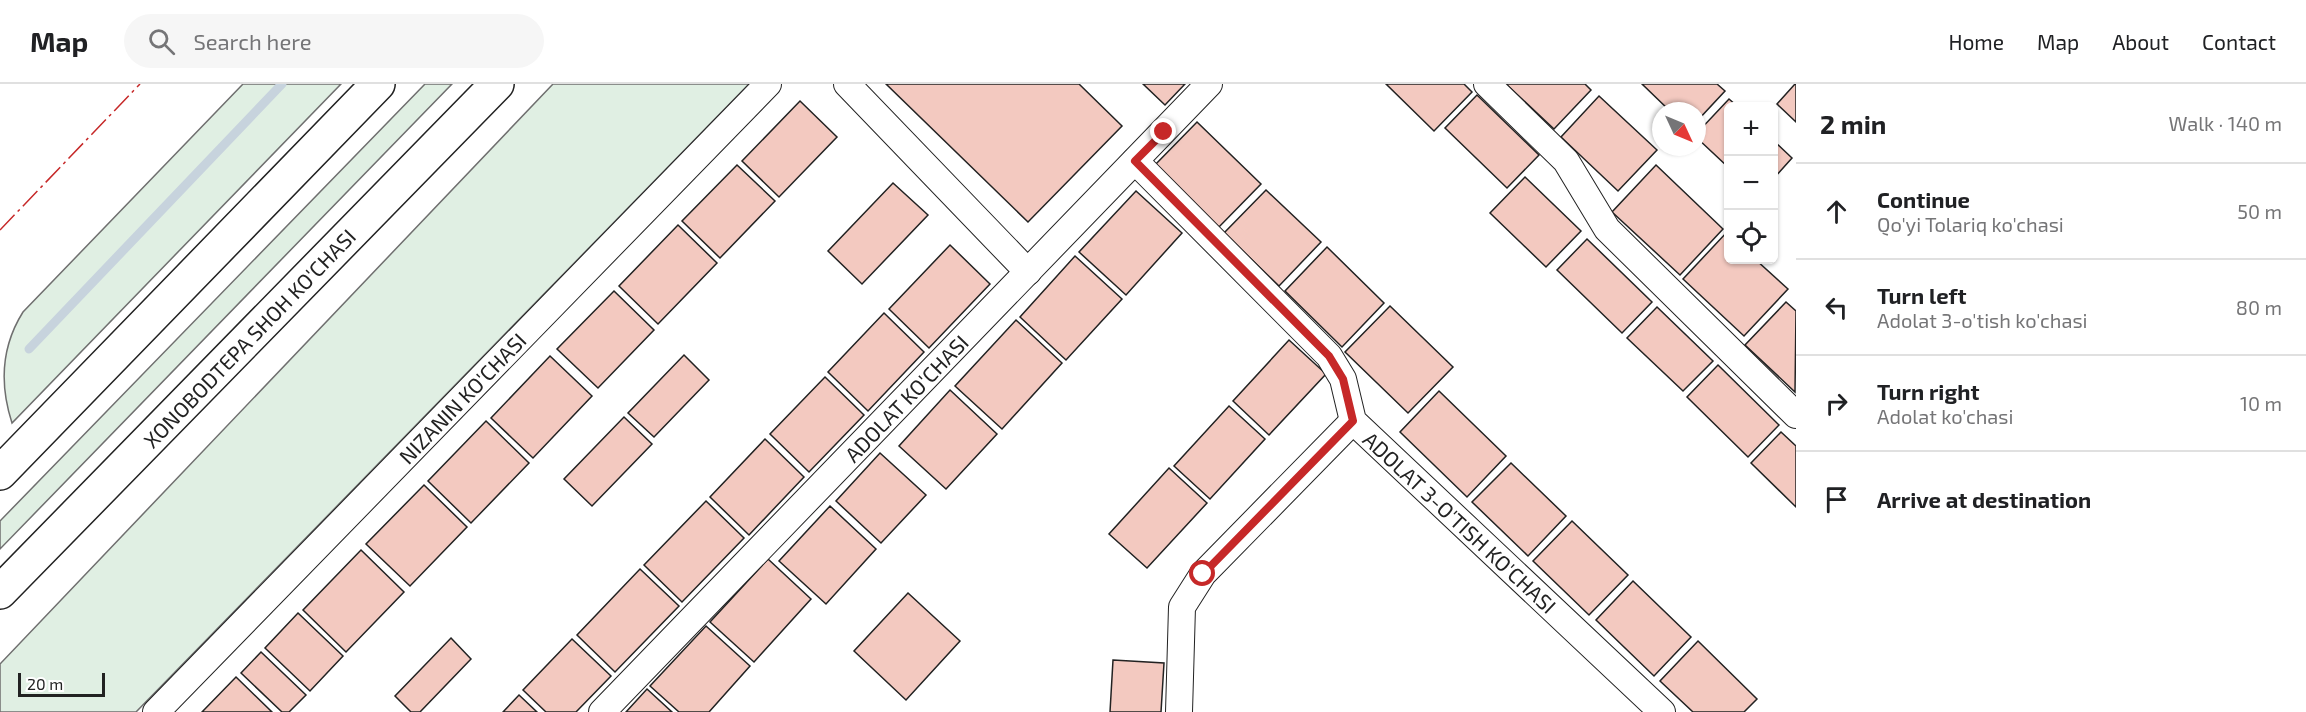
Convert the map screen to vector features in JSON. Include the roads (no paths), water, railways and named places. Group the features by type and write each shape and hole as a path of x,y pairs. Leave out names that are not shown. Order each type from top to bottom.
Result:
{"highway":[{"path":"0,473 378,84"},
{"name":"XONOBODTEPA SHOH KO'CHASI","path":"0,592 497,84"}],"street":[{"name":"NIZANIN KO'CHASI","path":"156,712 768,84"},
{"path":"847,84 1028,272"},
{"name":"ADOLAT KO'CHASI","path":"602,712 1209,84"},
{"path":"1487,84 1566,161 1607,229 1796,415"},
{"name":"ADOLAT 3-O'TISH KO'CHASI","path":"1135,161 1329,356 1343,379 1353,421 1662,712"},
{"path":"1179,712 1182,607 1203,574 1353,421"}],"waterway":[{"path":"29,349 282,84"}]}
